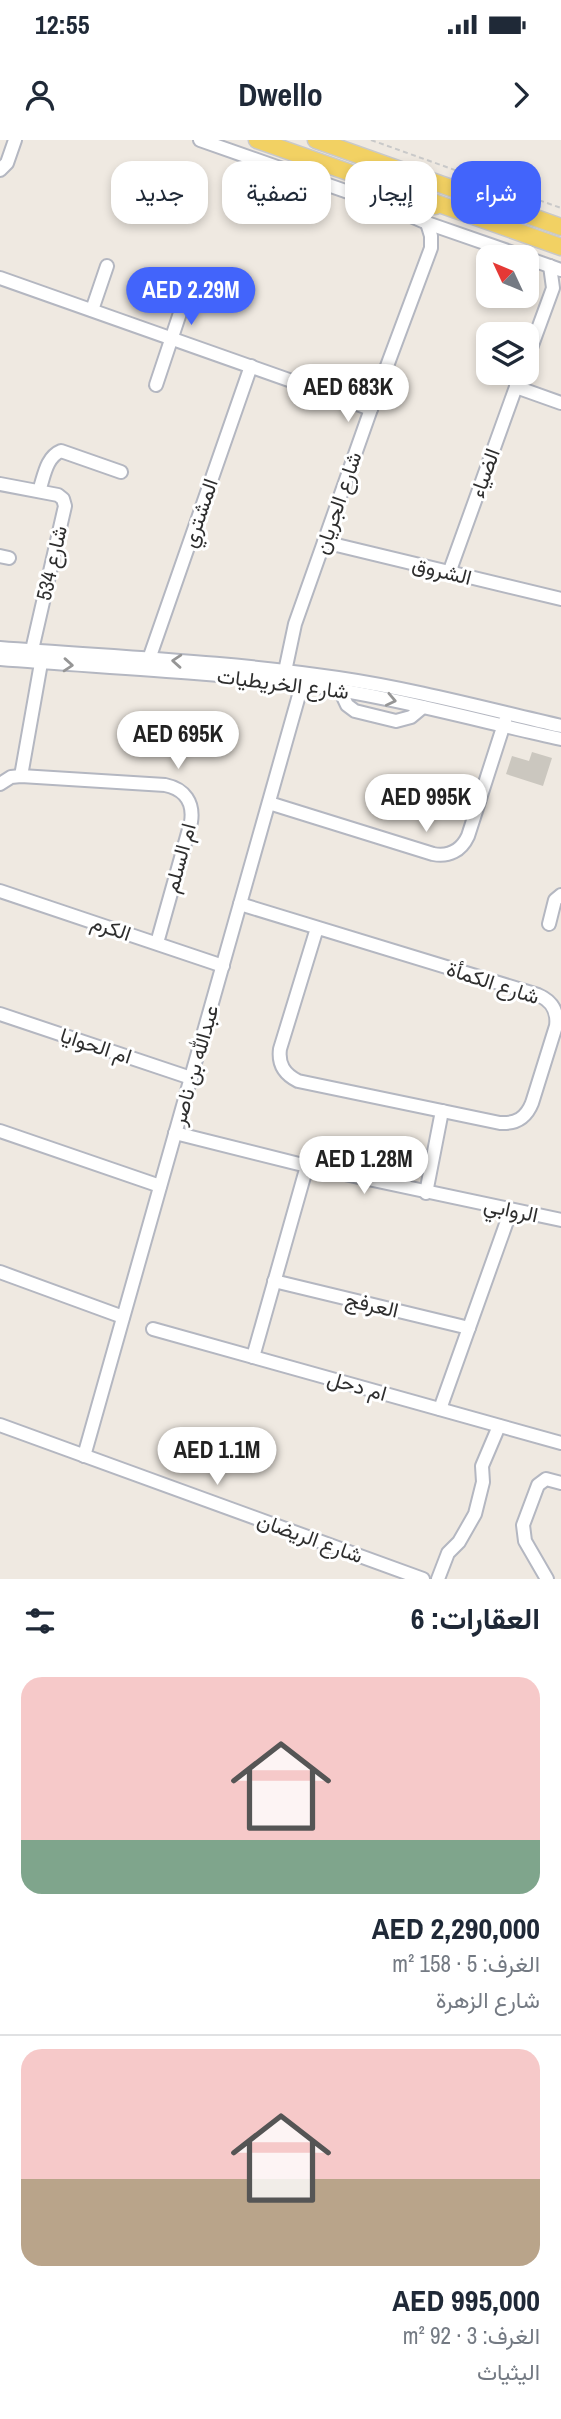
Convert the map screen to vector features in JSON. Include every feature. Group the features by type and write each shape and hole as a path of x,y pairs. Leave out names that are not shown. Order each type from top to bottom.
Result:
{"main road":[{"path":"257,140 561,247"},
{"path":"316,140 561,227"},
{"path":"437,205 443,205"}],"street":[{"path":"0,170 6,163 15,140"},
{"path":"200,140 345,191"},
{"name":"شارع الجريان","path":"284,677 295,624 431,248 427,224"},
{"path":"430,224 489,245"},
{"name":"شارع الجريان","path":"431,248 449,231"},
{"path":"539,262 556,268 557,284 539,329"},
{"path":"92,310 107,266"},
{"path":"0,278 371,409"},
{"path":"156,385 185,298"},
{"name":"المشتري","path":"149,659 251,366"},
{"path":"516,387 561,402"},
{"name":"الضياء","path":"449,573 516,387"},
{"path":"40,491 50,459 61,451 121,471"},
{"name":"شارع 534","path":"0,485 60,497 65,506 32,650"},
{"name":"الشروق","path":"324,542 561,599"},
{"name":"شارع الخريطيات","path":"0,648 149,659 386,687 505,720 561,739"},
{"name":"شارع الخريطيات","path":"0,659 284,677"},
{"path":"21,776 41,663"},
{"name":"شارع الخريطيات","path":"304,679 340,690 423,707 561,726"},
{"name":"عبدالله بن ناصر","path":"84,1456 304,679"},
{"path":"340,690 347,705 355,711 396,721 411,717 423,707"},
{"path":"269,803 433,854 451,853 462,847 468,836 505,720"},
{"name":"ام السلم","path":"0,784 11,777 21,776 165,785 185,795 191,805 191,822 157,943"},
{"name":"الكرم","path":"0,891 223,966"},
{"path":"549,924 555,901 561,895"},
{"name":"شارع الكمأة","path":"240,904 538,995 551,1004 556,1015 556,1026 532,1104 523,1118 512,1123 500,1123 442,1111 298,1081 283,1068 280,1049 317,928"},
{"name":"ام الحوايا","path":"0,1014 191,1078"},
{"path":"426,1193 442,1111"},
{"path":"0,1131 160,1186"},
{"name":"الروابي","path":"175,1133 426,1193 561,1220"},
{"path":"253,1357 307,1166"},
{"path":"440,1409 511,1210"},
{"path":"0,1272 123,1317"},
{"name":"العرفج","path":"274,1281 470,1328"},
{"name":"ام دحل","path":"153,1329 561,1443"},
{"name":"شارع الريضان","path":"0,1425 423,1579"},
{"path":"439,1579 448,1553 459,1542 475,1514 483,1482 482,1466 499,1426"},
{"path":"547,1579 525,1541 523,1525 538,1485 546,1479 561,1483"}],"path":[{"path":"371,140 561,208"}],"building":[{"path":"532,752 552,758 543,786 506,774 512,756 529,761"}]}
